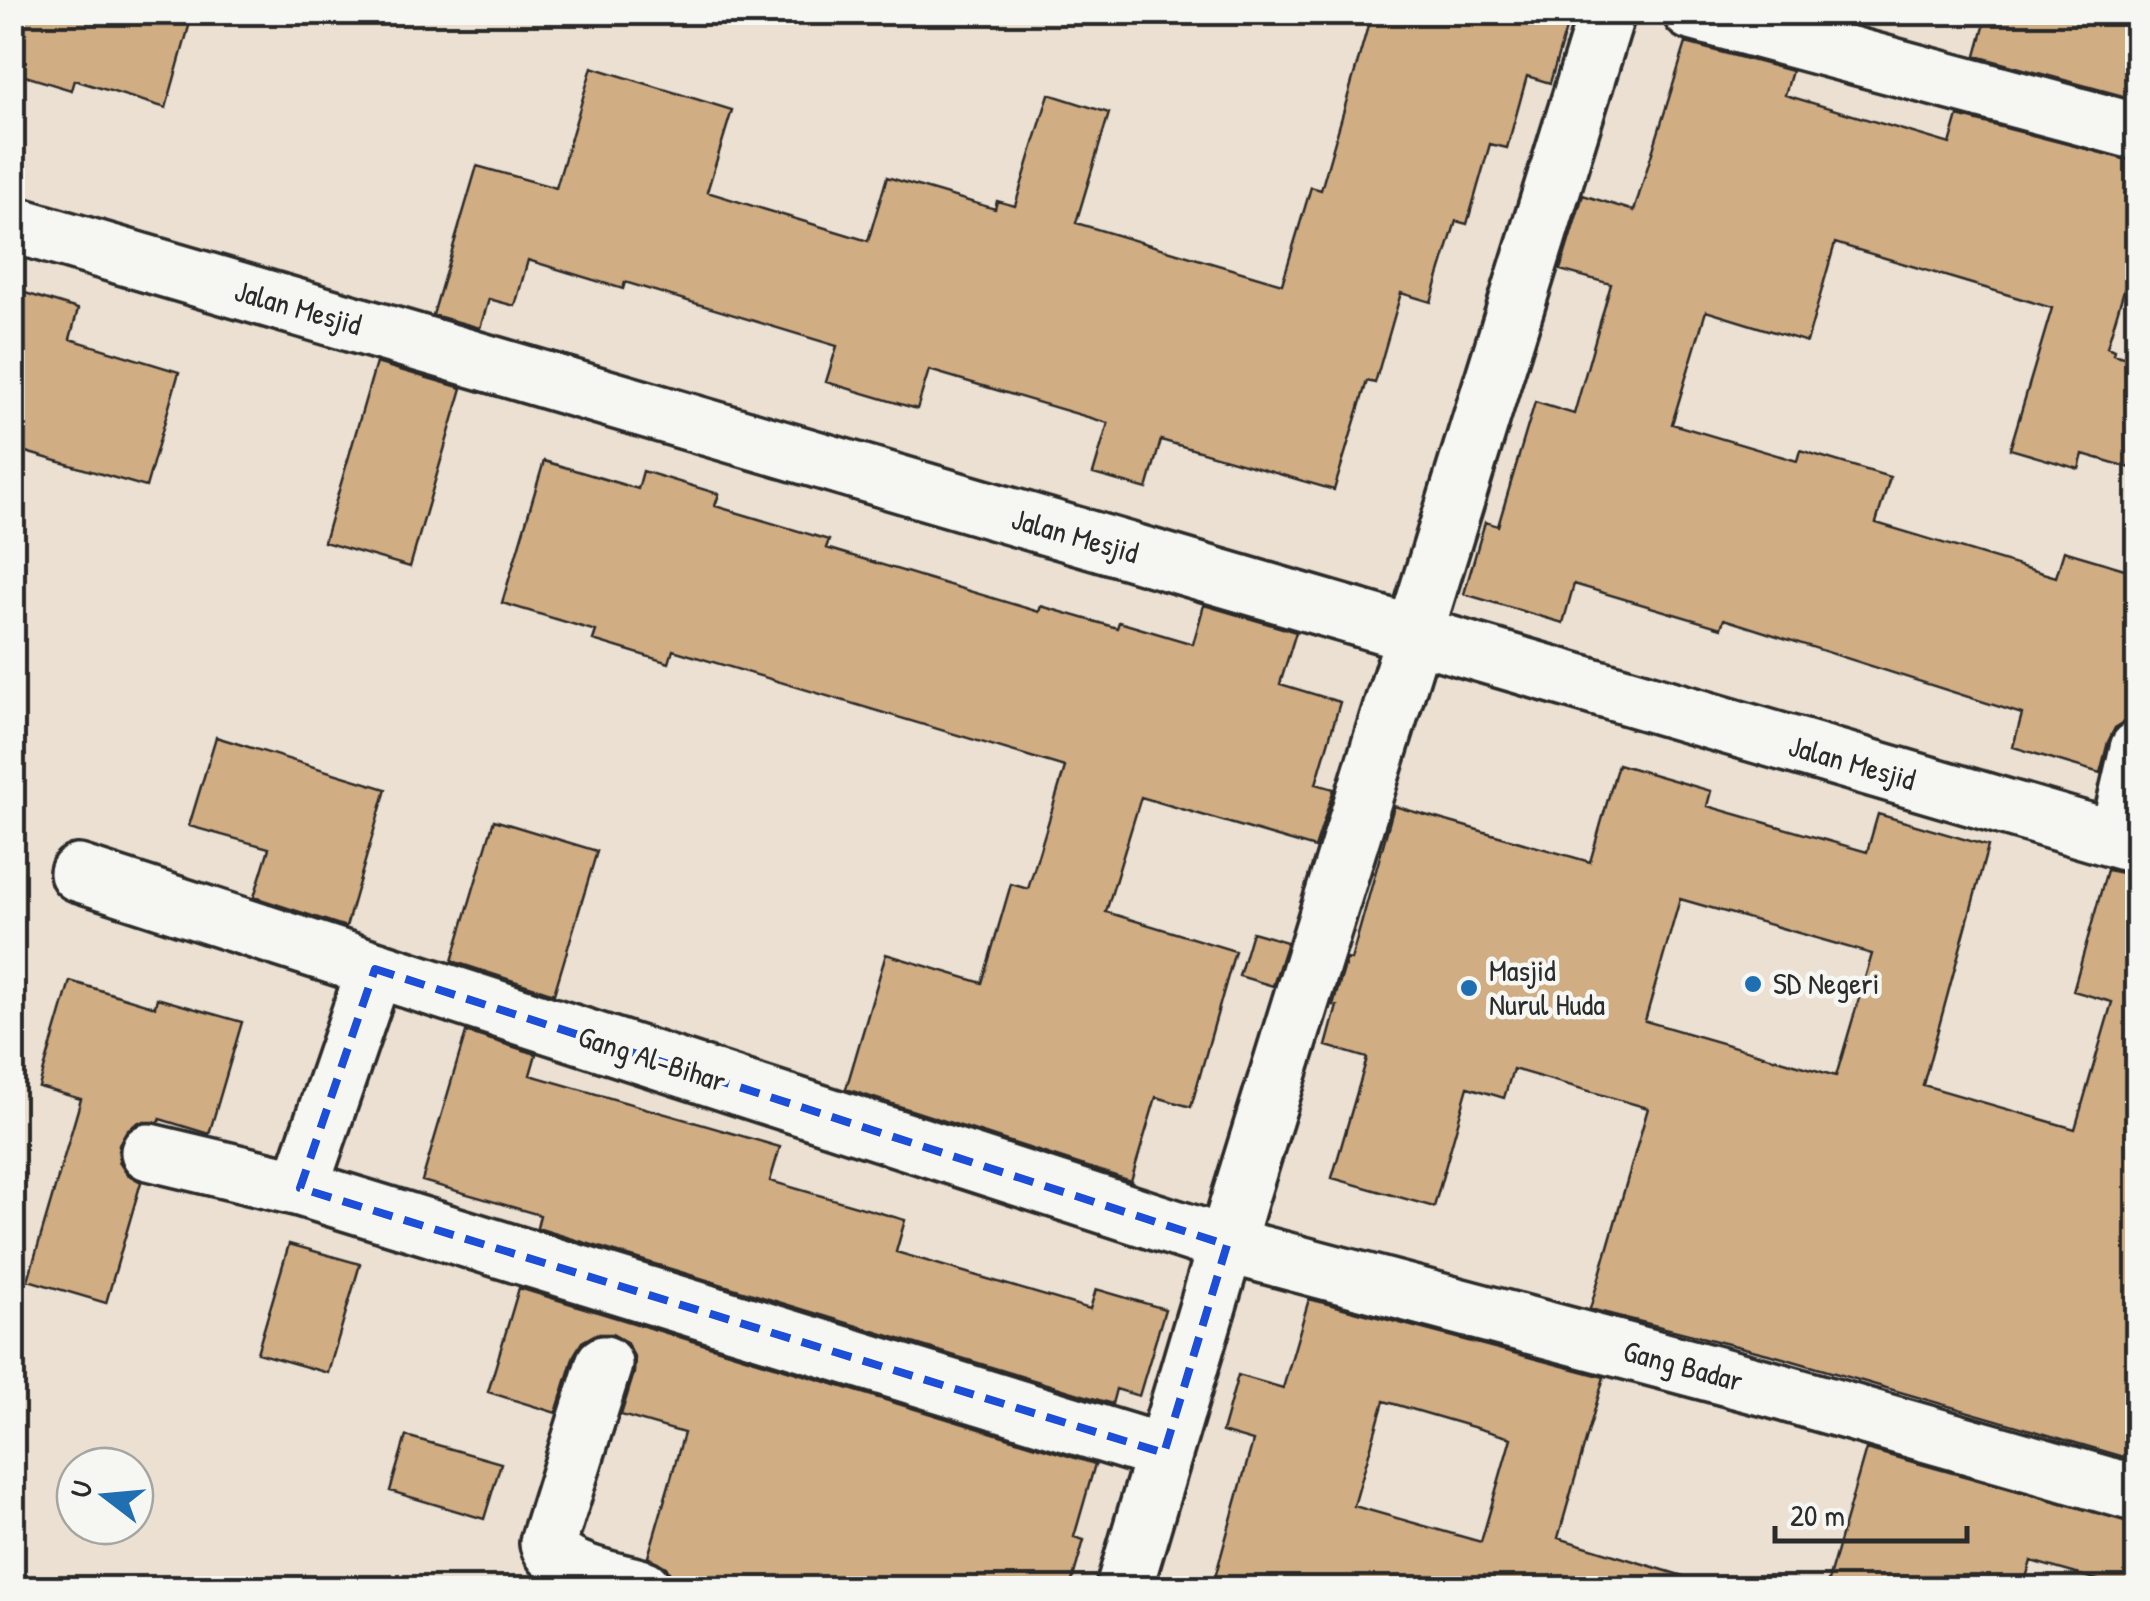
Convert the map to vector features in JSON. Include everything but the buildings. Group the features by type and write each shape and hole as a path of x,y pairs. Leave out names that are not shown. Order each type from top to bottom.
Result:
{"street":[{"path":"1124,1588 1607,12"},
{"path":"1692,12 2138,132"},
{"name":"Jalan Mesjid","path":"12,224 2127,843"},
{"path":"2127,843 2138,748"},
{"name":"Gang Al-Bihar","path":"78,873 1227,1244"},
{"path":"300,1188 375,969"},
{"path":"149,1152 300,1188 1164,1453"},
{"name":"Gang Badar","path":"1227,1244 1770,1389 2138,1494"},
{"path":"604,1364 548,1543 551,1554 566,1565 643,1588"}],"highlighted area":[{"path":"375,969 1227,1245 1164,1453 300,1188"}],"place":[{"name":"SD Negeri","path":"1753,984"},
{"name":"Masjid Nurul Huda","path":"1469,988"}]}
